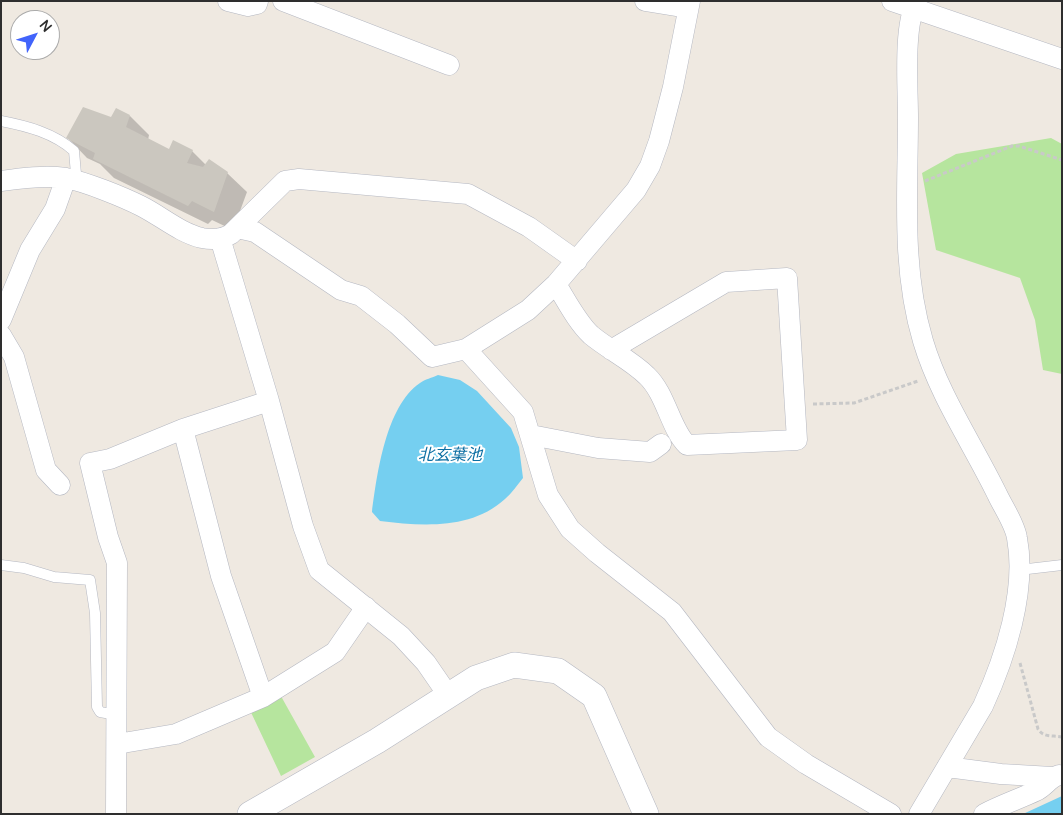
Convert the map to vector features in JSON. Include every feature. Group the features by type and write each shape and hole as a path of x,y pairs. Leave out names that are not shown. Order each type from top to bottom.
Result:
{"street":[{"path":"228,1 248,6 257,4 258,1"},
{"path":"283,1 449,65"},
{"path":"237,228 255,232 341,290 361,296 397,324 432,358 466,350 528,310 556,284 577,262 636,190 650,166 673,88 689,5 645,1"},
{"path":"892,1 915,5 1062,59"},
{"path":"915,5 908,46 907,240 913,300 936,376 980,459 1017,537 1019,570 1014,616 983,706 919,814"},
{"path":"1,181 35,177 70,180 141,206 200,238 225,237 237,228 285,181 299,178 468,194 529,227 577,262"},
{"path":"1,320 30,250 70,180"},
{"path":"220,238 269,401 303,526 319,570 366,607 407,643 426,664 448,695"},
{"path":"556,284 589,333 611,350 647,375 672,417 680,438 687,445 797,440 787,278 726,282 611,350"},
{"path":"1,335 14,357 46,470 60,485"},
{"path":"466,350 523,412 548,496 570,529 597,553 672,612 768,737 806,764 891,814"},
{"path":"116,814 117,563 108,537 90,463 110,459 183,429 269,401"},
{"path":"183,429 221,576 263,697"},
{"path":"531,435 598,448 650,452 661,444"},
{"path":"117,744 176,734 263,697 335,652 366,607"},
{"path":"250,814 377,741 476,678 514,665 558,671 594,696 646,814"},
{"path":"948,767 1000,774 1057,775"},
{"path":"984,814 1039,790 1057,775"}],"lane":[{"path":"1,121 30,127 67,144 74,151 76,174 70,180"},
{"path":"1,565 24,568 54,576 90,580 95,613 97,707 100,712 117,715"},
{"path":"1019,570 1062,565"}],"path":[{"path":"908,183 918,184 1012,146 1019,146 1062,160"},
{"path":"795,404 854,403 936,376"},
{"path":"1004,646 1022,666 1030,706 1041,734 1062,737"}],"green space":[{"path":"1051,138 1062,144 1062,374 1043,370 1035,320 1020,278 936,250 922,173 956,154"},
{"path":"277,689 315,757 281,776 248,706"}],"water":[{"name":"北玄葉池","path":"438,375 460,380 477,391 511,428 519,447 523,478 508,497 492,509 462,521 446,524 412,524 380,521 372,512 380,461 391,424 408,394 422,382"},
{"path":"1062,796 1062,814 1023,814"}],"building":[{"path":"83,107 111,117 116,108 130,115 126,127 169,149 173,140 193,150 187,163 203,167 209,159 228,172 214,212 192,201 188,206 93,159 95,153 66,138"}]}
